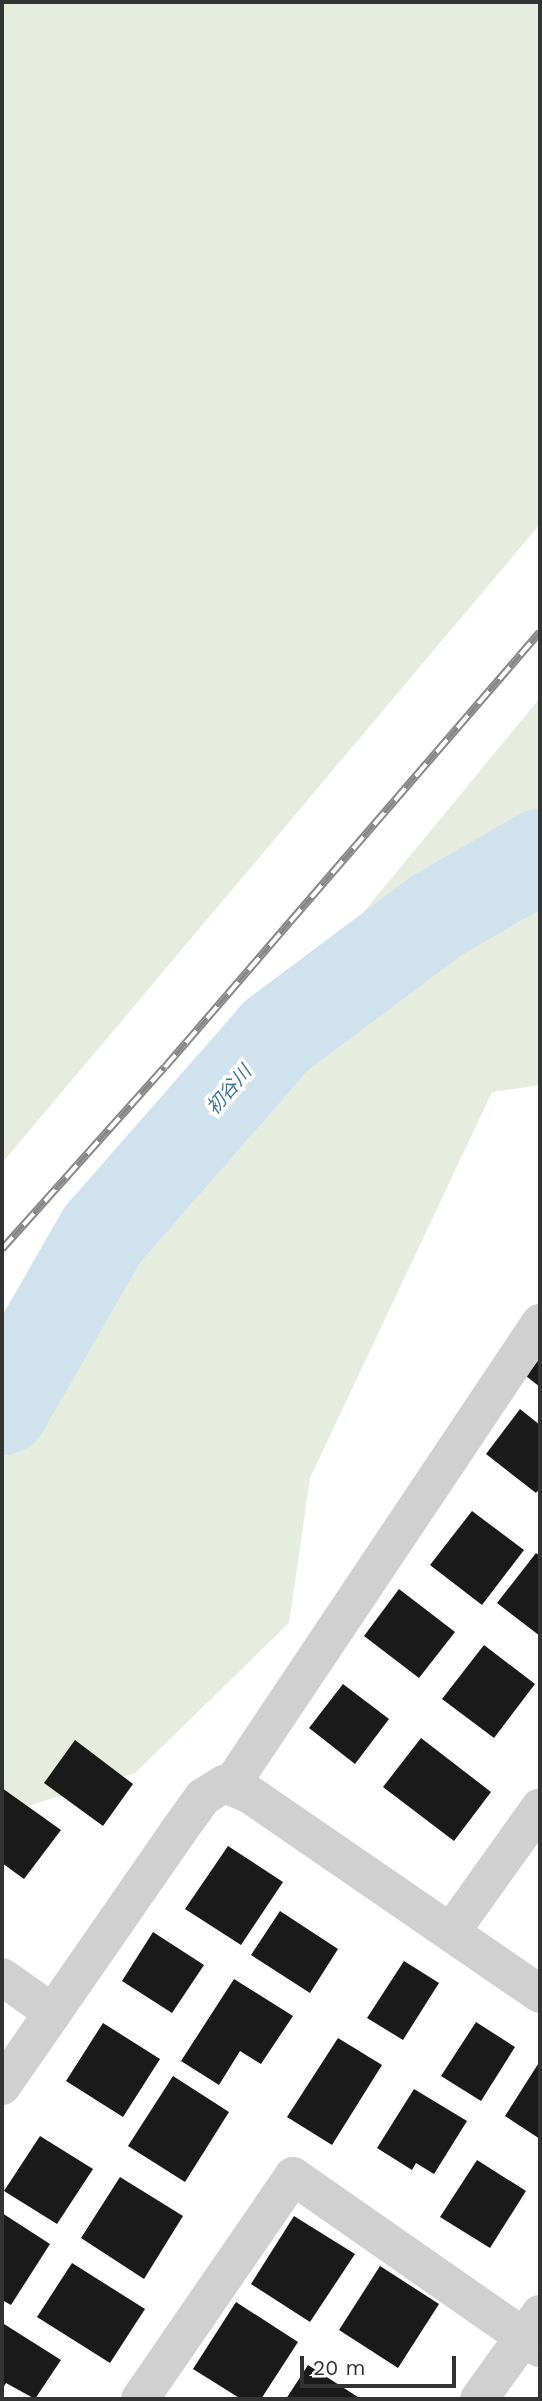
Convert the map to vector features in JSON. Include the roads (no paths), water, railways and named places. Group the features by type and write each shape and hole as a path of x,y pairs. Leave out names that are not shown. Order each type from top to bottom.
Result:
{"street":[{"path":"2,2086 203,1797 212,1789 231,1785 540,1323"},
{"path":"231,1785 540,1994"},
{"path":"451,1932 540,1807"},
{"path":"2,1977 53,2012"},
{"path":"140,2399 293,2176 535,2333 479,2399"}],"waterway":[{"name":"初谷川","path":"2,1408 102,1234 276,1035 438,914 540,855"}],"railway":[{"path":"2,1249 165,1067 540,632"}]}
